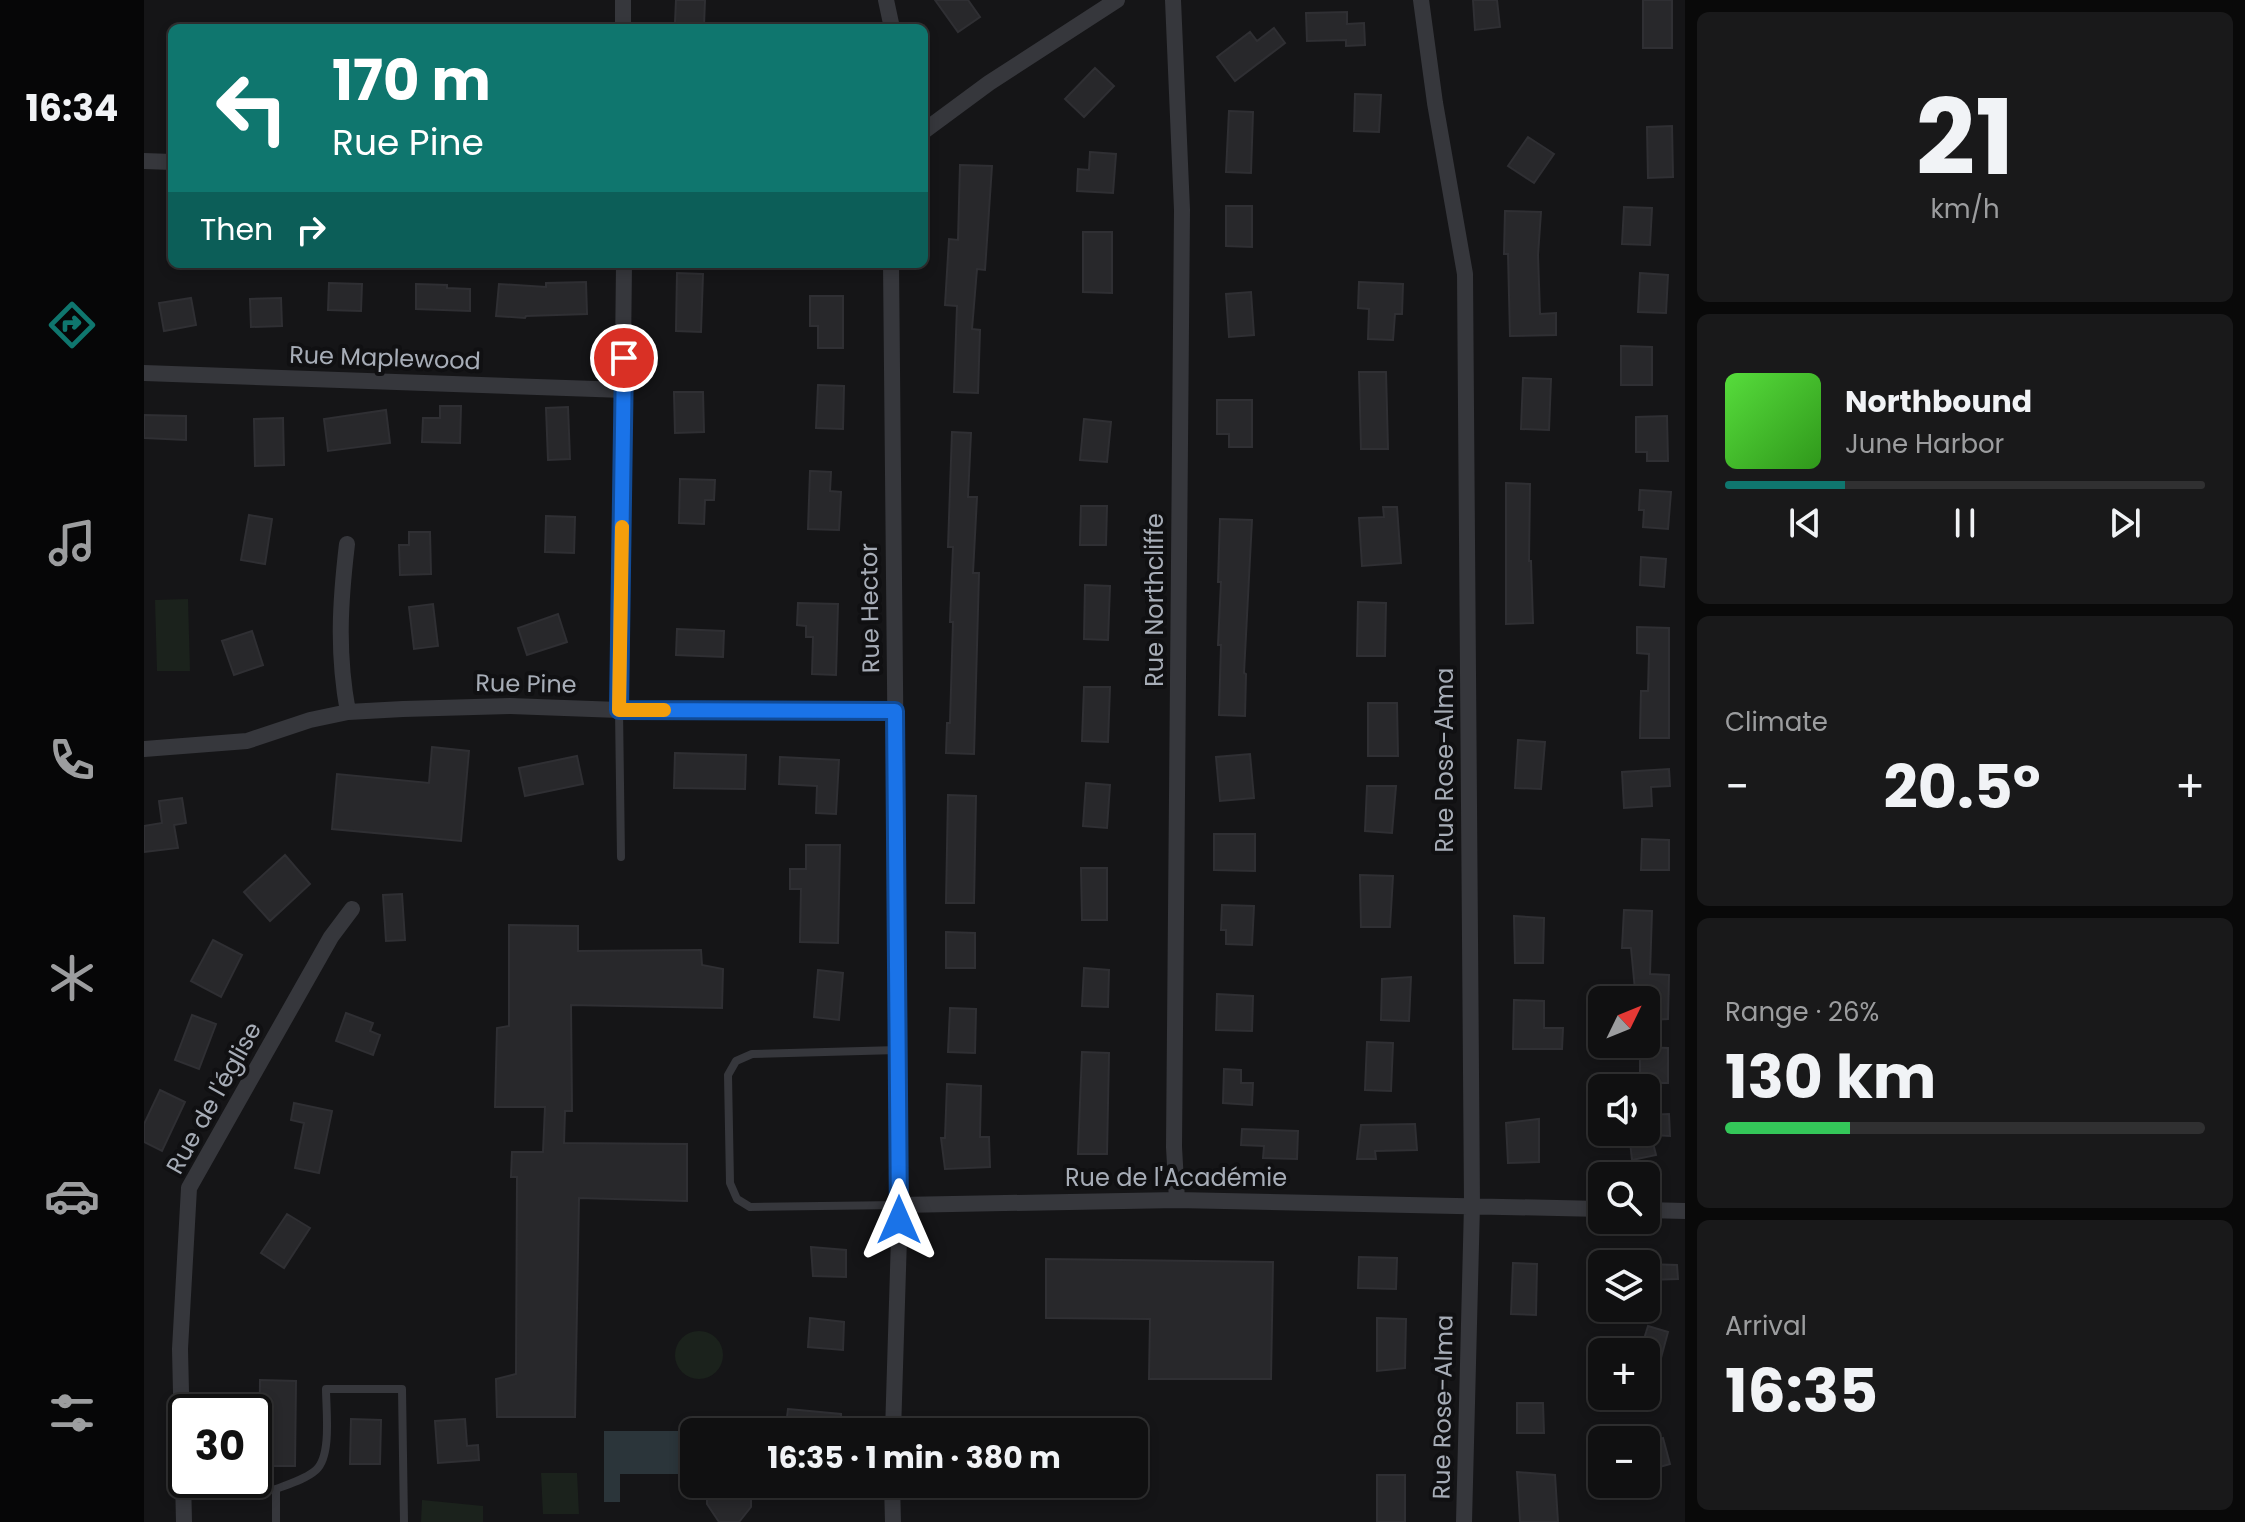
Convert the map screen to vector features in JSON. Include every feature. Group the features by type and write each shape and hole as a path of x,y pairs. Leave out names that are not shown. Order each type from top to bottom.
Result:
{"street":[{"path":"623,0 623,24"},
{"path":"886,0 891,24"},
{"path":"928,128 989,83 1117,0"},
{"name":"Rue Northcliffe","path":"1173,0 1182,210 1174,1147 1177,1200"},
{"name":"Rue Rose-Alma","path":"1421,0 1435,103 1465,274 1472,1205 1464,1522"},
{"path":"144,161 168,162"},
{"path":"619,710 624,268"},
{"name":"Rue Hector","path":"891,268 900,1205 893,1418"},
{"name":"Rue Maplewood","path":"144,373 624,390"},
{"path":"347,544 339,641 340,672 348,712"},
{"name":"Rue Pine","path":"144,749 247,741 310,720 348,712 510,706 619,710 895,711"},
{"name":"Rue de l'église","path":"181,1394 180,1349 189,1188 331,937 352,909"},
{"name":"Rue de l'Académie","path":"900,1205 1177,1200 1588,1209"},
{"path":"1660,1210 1685,1211"},
{"name":"Rue de l'église","path":"183,1498 184,1522"},
{"path":"892,1498 893,1522"}],"lane":[{"path":"619,710 621,857"},
{"name":"Rue de l'Académie","path":"898,1050 752,1054 736,1061 728,1075 730,1183 737,1199 750,1207 900,1205"},
{"path":"272,1489 306,1476 320,1466 326,1447 326,1389 402,1389 404,1522"},
{"path":"276,1489 276,1522"}],"shaded area":[{"path":"188,599 190,671 157,671 155,600"},
{"path":"699,1331 716,1338 723,1355 716,1372 699,1379 682,1372 675,1355 682,1338"},
{"path":"604,1431 680,1431 680,1474 620,1474 620,1502 604,1502"},
{"path":"541,1473 577,1473 579,1514 543,1514"},
{"path":"422,1500 483,1506 483,1522 421,1522"}],"building":[{"path":"676,0 705,0 704,24 675,23"},
{"path":"935,0 968,0 980,17 958,32"},
{"path":"1473,0 1497,0 1500,27 1475,30"},
{"path":"1643,0 1672,0 1672,48 1643,48"},
{"path":"1347,12 1347,24 1364,23 1365,45 1346,46 1346,40 1307,41 1306,13"},
{"path":"1274,28 1285,43 1235,81 1217,57 1250,32 1257,41"},
{"path":"1095,68 1114,86 1084,117 1065,99"},
{"path":"1355,94 1381,95 1379,132 1354,131"},
{"path":"1229,111 1253,112 1251,173 1226,172"},
{"path":"1672,126 1673,177 1648,178 1647,127"},
{"path":"1528,137 1554,154 1534,183 1508,166"},
{"path":"1090,152 1116,154 1113,193 1077,191 1078,169 1089,170"},
{"path":"960,165 992,166 985,270 977,269 972,329 980,330 978,393 954,392 957,306 945,305 949,239 958,240"},
{"path":"1226,206 1252,206 1252,247 1226,246"},
{"path":"1624,207 1652,208 1650,245 1622,244"},
{"path":"1505,211 1541,212 1538,255 1540,314 1556,313 1556,335 1510,336 1508,254 1504,254"},
{"path":"1083,232 1112,232 1112,293 1083,292"},
{"path":"677,273 703,274 701,332 676,331"},
{"path":"1640,273 1668,275 1666,313 1638,312"},
{"path":"586,282 587,314 525,318 496,316 499,284 546,287 546,283"},
{"path":"1359,282 1403,284 1402,314 1395,314 1393,340 1368,339 1369,309 1358,308"},
{"path":"329,283 362,284 361,311 328,310"},
{"path":"416,284 470,289 470,311 416,309"},
{"path":"1251,292 1254,335 1229,337 1226,294"},
{"path":"810,296 843,296 843,348 818,348 818,326 810,326"},
{"path":"191,298 196,325 164,331 159,303"},
{"path":"281,298 282,326 251,327 250,299"},
{"path":"1621,346 1652,347 1652,385 1621,385"},
{"path":"1359,372 1386,372 1388,449 1361,449"},
{"path":"1523,378 1551,379 1549,430 1521,429"},
{"path":"818,385 844,386 843,429 816,428"},
{"path":"674,392 703,392 704,432 675,433"},
{"path":"1217,400 1252,400 1252,447 1229,447 1229,434 1217,434"},
{"path":"440,406 461,406 460,443 422,442 423,418 440,418"},
{"path":"568,407 570,459 548,460 546,408"},
{"path":"386,410 390,443 328,451 324,419"},
{"path":"144,415 186,416 186,440 144,438"},
{"path":"1667,416 1668,461 1647,461 1647,452 1636,452 1636,417"},
{"path":"283,418 284,465 255,466 254,419"},
{"path":"1084,419 1111,422 1107,462 1080,460"},
{"path":"952,432 971,433 968,497 977,497 973,573 979,573 974,754 946,753 953,622 950,622 953,547 948,547"},
{"path":"810,471 831,472 830,491 841,492 839,530 808,529"},
{"path":"680,479 715,480 714,500 705,500 704,524 679,523"},
{"path":"1506,483 1530,484 1529,561 1533,623 1506,624"},
{"path":"1640,490 1671,492 1668,529 1643,527 1644,510 1639,510"},
{"path":"1081,506 1107,506 1106,545 1080,545"},
{"path":"1383,507 1397,507 1401,563 1362,566 1359,518 1384,517"},
{"path":"249,515 272,519 265,564 241,560"},
{"path":"546,516 575,517 574,553 545,552"},
{"path":"1220,519 1252,520 1244,673 1245,716 1219,715"},
{"path":"409,532 430,532 431,574 400,575 399,545 409,545"},
{"path":"1641,557 1666,559 1664,587 1640,585"},
{"path":"1085,585 1110,586 1108,640 1084,639"},
{"path":"1358,602 1386,603 1385,656 1357,656"},
{"path":"798,603 838,604 836,675 812,674 813,637 806,637 806,626 797,625"},
{"path":"433,604 438,646 414,649 409,607"},
{"path":"558,614 567,642 527,655 518,628"},
{"path":"1637,627 1669,628 1669,738 1640,738 1641,691 1648,691 1649,654 1637,653"},
{"path":"677,629 724,631 723,657 676,655"},
{"path":"252,631 263,665 234,675 222,641"},
{"path":"1084,687 1110,687 1108,742 1082,741"},
{"path":"1368,703 1397,703 1398,756 1368,756"},
{"path":"1518,740 1545,742 1541,789 1515,788"},
{"path":"432,747 469,751 461,841 332,829 337,774 429,783"},
{"path":"675,753 746,755 745,789 674,788"},
{"path":"1250,754 1254,798 1220,801 1216,757"},
{"path":"577,756 583,784 525,796 519,768"},
{"path":"780,757 839,760 836,814 816,813 817,786 779,784"},
{"path":"1669,769 1670,786 1651,787 1652,806 1624,808 1622,772"},
{"path":"1086,783 1110,785 1107,828 1083,826"},
{"path":"1367,786 1396,786 1392,833 1365,831"},
{"path":"948,795 976,796 974,903 946,903"},
{"path":"182,798 186,823 174,825 178,848 144,852 144,826 162,823 159,801"},
{"path":"1214,834 1255,834 1255,871 1214,870"},
{"path":"1642,839 1669,840 1669,870 1641,870"},
{"path":"806,845 840,845 838,943 800,942 801,889 790,889 790,869 806,869"},
{"path":"285,855 310,884 270,921 244,892"},
{"path":"1081,868 1107,868 1107,920 1082,920"},
{"path":"1360,875 1393,876 1390,927 1361,927"},
{"path":"402,894 405,940 386,941 383,895"},
{"path":"1222,905 1254,906 1252,945 1226,944 1226,930 1221,930"},
{"path":"1624,910 1652,911 1650,974 1669,975 1668,1019 1660,1019 1660,986 1635,986 1631,948 1622,948"},
{"path":"1514,916 1544,918 1543,963 1515,963"},
{"path":"509,925 578,926 578,951 701,950 702,965 723,969 722,1008 571,1005 572,1111 565,1111 564,1143 687,1144 687,1201 579,1198 575,1417 497,1417 496,1379 516,1374 517,1177 511,1177 512,1152 543,1152 545,1107 495,1107 497,1028 509,1026"},
{"path":"946,932 975,933 975,968 946,968"},
{"path":"213,940 242,955 221,997 191,981"},
{"path":"1084,968 1109,970 1108,1007 1082,1006"},
{"path":"818,970 843,973 839,1020 814,1017"},
{"path":"1411,977 1409,1021 1381,1020 1382,979"},
{"path":"1217,994 1253,996 1252,1031 1216,1030"},
{"path":"1514,1000 1544,1001 1544,1028 1563,1028 1562,1049 1513,1049"},
{"path":"950,1008 976,1009 975,1053 948,1052"},
{"path":"346,1013 373,1023 370,1031 380,1035 373,1055 336,1041"},
{"path":"192,1015 216,1024 199,1069 175,1060"},
{"path":"1367,1042 1393,1043 1391,1091 1365,1090"},
{"path":"1660,1048 1668,1048 1668,1083 1660,1083 1660,1074 1640,1074 1640,1058 1660,1058"},
{"path":"1082,1052 1109,1053 1107,1154 1078,1154"},
{"path":"1224,1069 1241,1070 1241,1083 1253,1083 1252,1105 1223,1103"},
{"path":"947,1084 981,1086 980,1137 989,1137 990,1167 945,1169 941,1138 945,1138"},
{"path":"160,1090 185,1102 162,1151 144,1142 144,1124"},
{"path":"294,1103 332,1111 319,1173 295,1168 304,1123 291,1120"},
{"path":"1660,1114 1669,1114 1670,1136 1660,1135"},
{"path":"1539,1119 1539,1162 1508,1163 1506,1123"},
{"path":"1415,1124 1417,1150 1375,1151 1376,1159 1357,1159 1361,1125"},
{"path":"1242,1129 1298,1131 1297,1159 1263,1158 1264,1146 1241,1145"},
{"path":"1630,1146 1654,1146 1656,1155 1632,1160"},
{"path":"287,1214 310,1228 284,1268 261,1253"},
{"path":"811,1247 846,1250 846,1277 813,1276"},
{"path":"1359,1257 1397,1258 1396,1289 1358,1288"},
{"path":"1046,1259 1273,1262 1271,1379 1149,1379 1150,1319 1046,1318"},
{"path":"1513,1263 1537,1264 1536,1315 1511,1314"},
{"path":"1660,1264 1677,1265 1678,1279 1660,1280"},
{"path":"810,1318 844,1322 843,1350 808,1347"},
{"path":"1377,1318 1406,1319 1405,1368 1377,1371"},
{"path":"1648,1326 1668,1332 1660,1362 1660,1338 1644,1338"},
{"path":"260,1380 296,1381 295,1466 272,1466 272,1394 260,1394"},
{"path":"1517,1403 1543,1403 1544,1433 1517,1433"},
{"path":"788,1409 841,1414 841,1418 787,1418"},
{"path":"351,1419 381,1420 380,1464 350,1464"},
{"path":"465,1419 467,1446 478,1445 479,1460 438,1463 435,1421"},
{"path":"1663,1438 1670,1464 1660,1467 1660,1439"},
{"path":"1517,1472 1555,1475 1558,1522 1520,1522"},
{"path":"1377,1475 1405,1475 1405,1522 1377,1522"},
{"path":"707,1498 751,1498 751,1507 739,1522 719,1522 707,1504"}],"slow traffic":[{"path":"622,527 619,710 664,710"}],"route":[{"path":"624,358 619,710 895,711 899,1220"}]}
